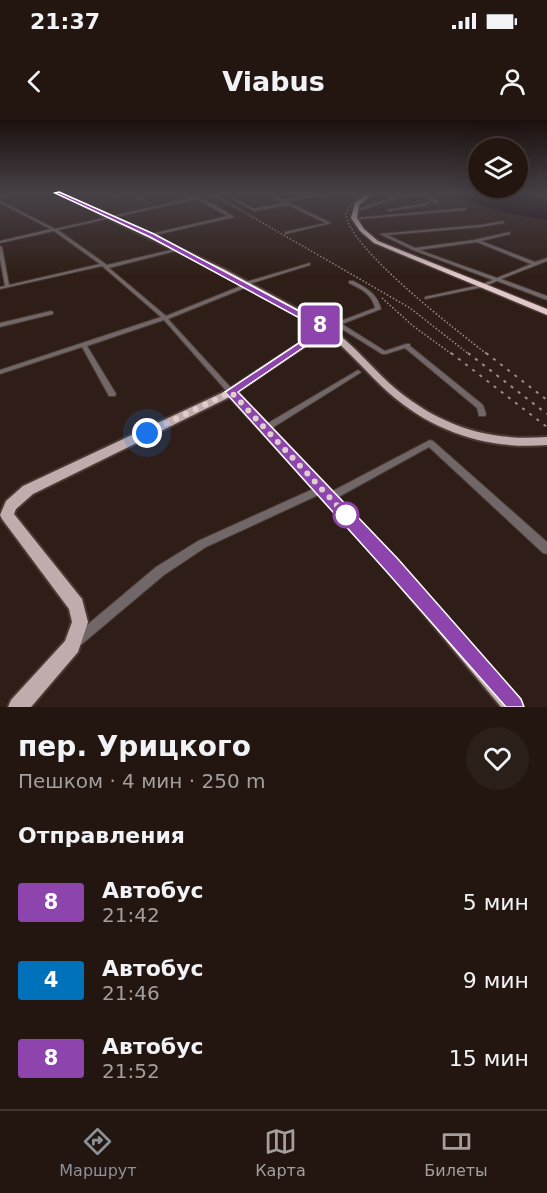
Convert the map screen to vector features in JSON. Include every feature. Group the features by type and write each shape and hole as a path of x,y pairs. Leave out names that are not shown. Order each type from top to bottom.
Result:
{"highway":[{"path":"355,220 376,242 396,252 489,283"},
{"path":"363,220 372,235 390,246 489,283 547,310"}],"main road":[{"path":"124,220 248,284"},
{"path":"156,235 178,249 330,326 350,341 400,390 429,412 455,424 494,434 515,436 547,434"},
{"path":"18,707 72,646 80,622 76,605 7,515 5,504 28,490 231,392 330,326"},
{"path":"330,326 395,393 426,416 453,429 475,435 519,443 547,441"},
{"path":"231,392 392,565 513,707"}],"street":[{"path":"37,220 56,230 105,266 165,318 231,392"},
{"path":"0,242 96,220"},
{"path":"156,235 216,220"},
{"path":"286,233 329,223 323,220"},
{"path":"503,222 382,234 489,283 547,298"},
{"path":"414,249 509,233"},
{"path":"476,240 535,264"},
{"path":"0,247 7,286"},
{"path":"0,288 178,249"},
{"path":"427,298 489,283 547,259"},
{"path":"0,372 165,318 248,284 308,264"},
{"path":"330,326 378,309 377,301 371,293 351,282"},
{"path":"0,325 51,312"},
{"path":"330,326 378,352 384,353 407,346 480,407 482,414"},
{"path":"83,344 111,394"},
{"path":"266,428 358,372"},
{"path":"72,646 160,571 202,544 326,493 430,443 547,549"}],"railway":[{"path":"258,220 410,308 470,355"},
{"path":"348,220 364,247 383,267 430,309 488,355"},
{"path":"382,298 413,326 453,355"},
{"path":"451,353 547,427"},
{"path":"468,353 547,414"},
{"path":"486,353 547,400"}],"bus line":[{"name":"8","path":"119,220 152,235 326,328 231,392 392,565 513,707"}],"route":[{"path":"147,433 231,392 346,515"}]}
